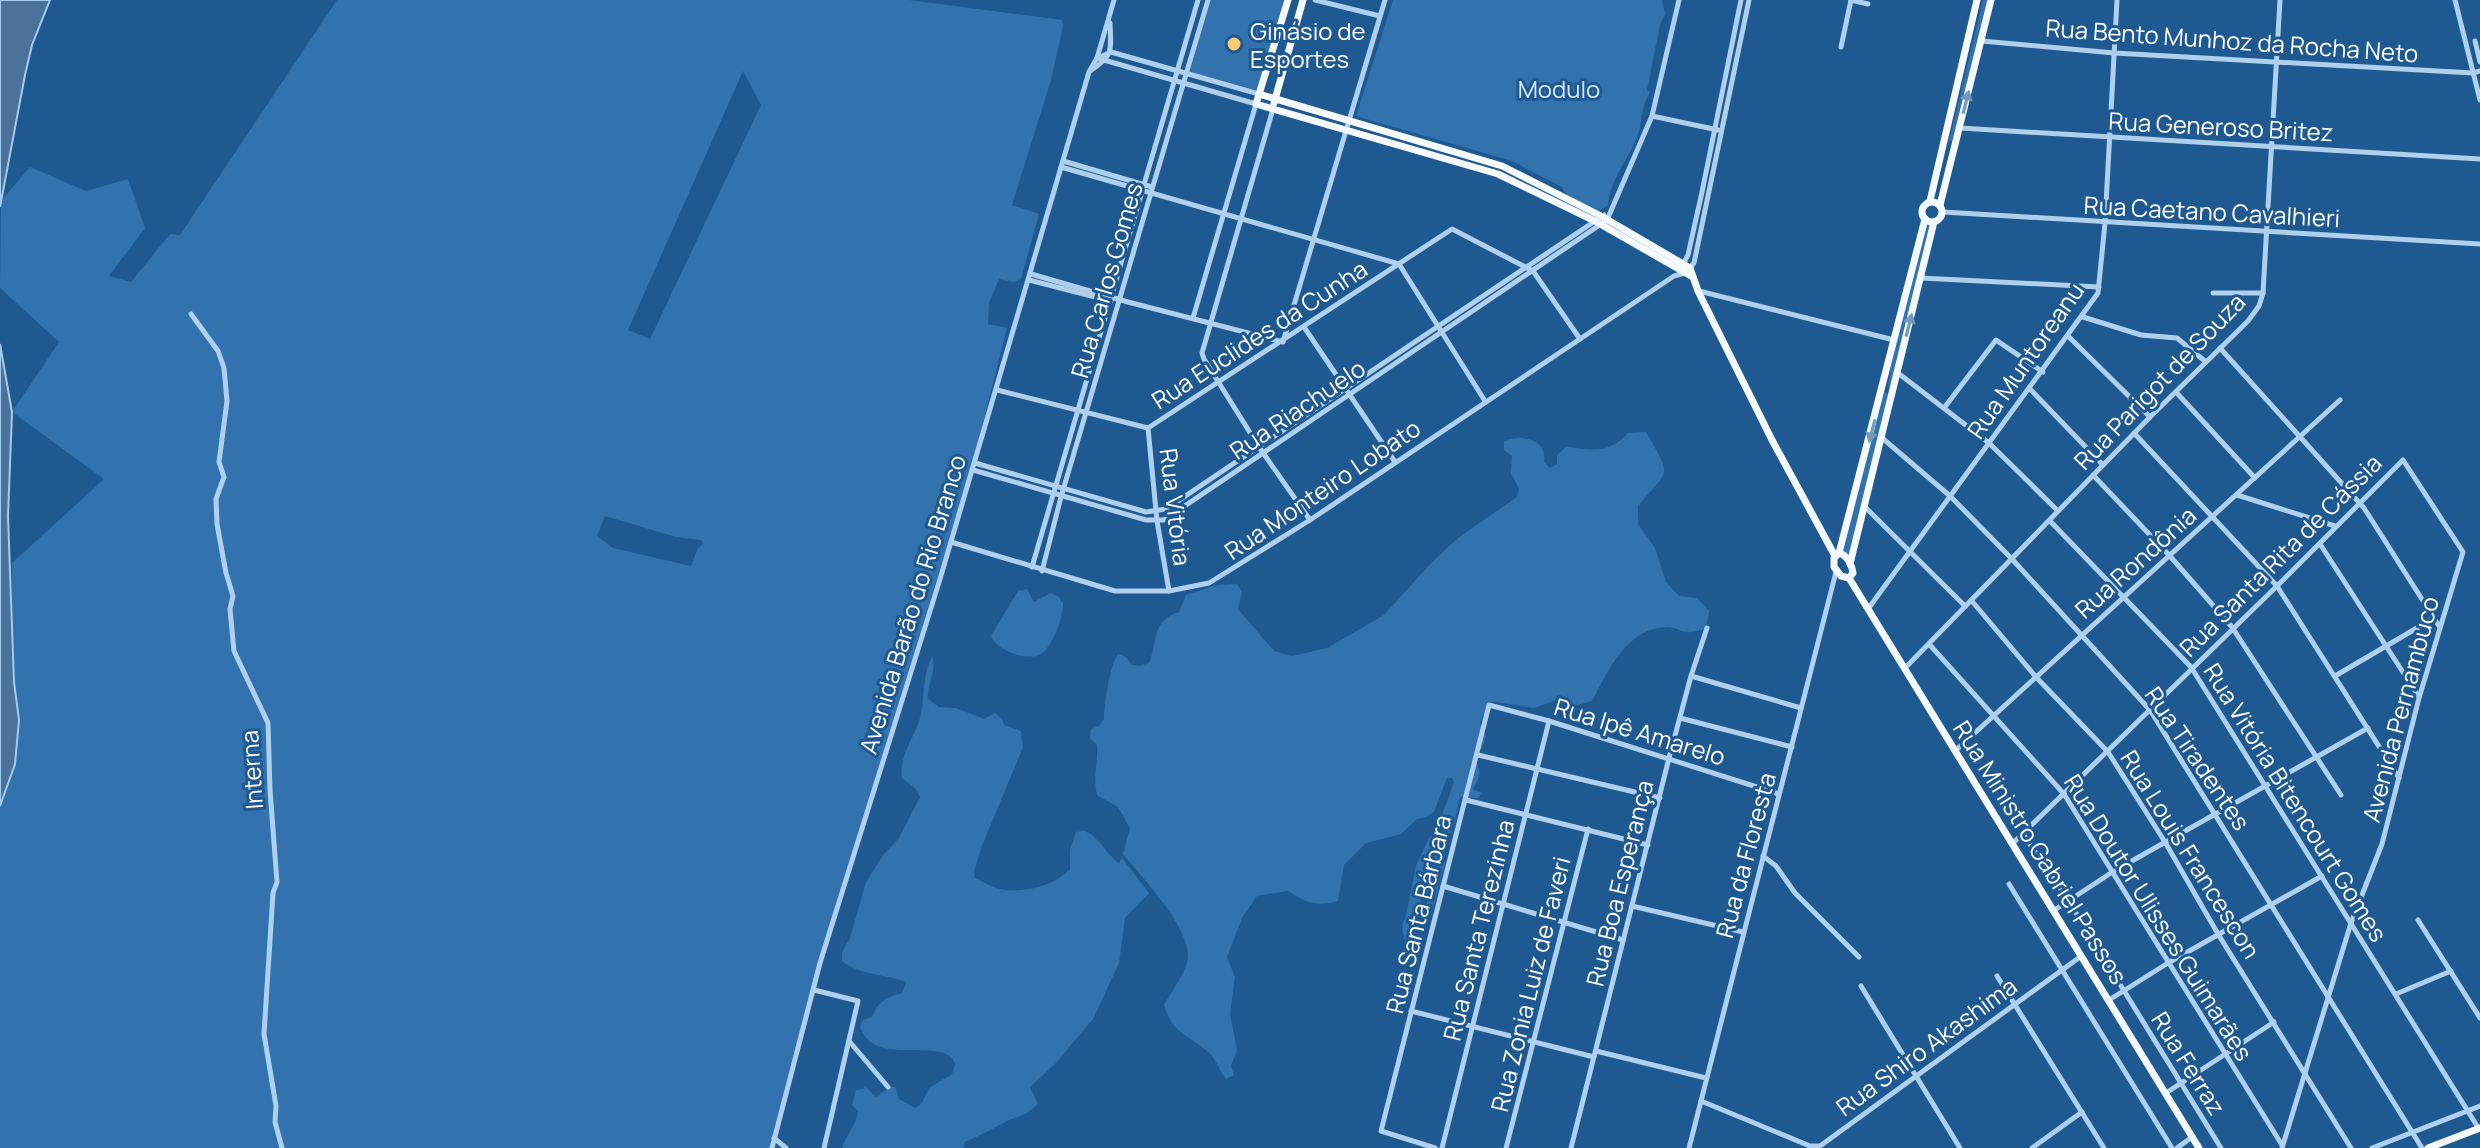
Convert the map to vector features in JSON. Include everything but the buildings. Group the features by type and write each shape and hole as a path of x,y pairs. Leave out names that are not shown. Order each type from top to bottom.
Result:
{"main road":[{"path":"1288,0 1256,104 1502,166 1603,219 1684,271 1698,291 1772,440 1837,554 1845,556 1850,564 1853,573 1849,578 1841,576 1833,563 1837,554 1883,388 1925,219 1922,209 1930,201 1977,0"},
{"path":"1273,109 1303,0"},
{"path":"1925,219 1934,222 1940,219 1991,0"},
{"path":"1259,94 1347,125"},
{"path":"1944,143 1955,145"},
{"path":"1930,201 1942,209"},
{"path":"1850,564 1934,222"},
{"path":"1883,388 1893,392"},
{"name":"Rua Ministro Gabriel Passos","path":"1849,578 2199,1148"},
{"path":"2425,1148 2479,1128"}],"street":[{"name":"Avenida Barão do Rio Branco","path":"772,1148 814,990 974,467 1089,72 1097,58 1114,0"},
{"name":"Rua Carlos Gomes","path":"1032,568 1198,0"},
{"name":"Rua Carlos Gomes","path":"1042,571 1063,489 1208,0"},
{"path":"1315,0 1380,16"},
{"path":"1030,277 1283,342 1385,0"},
{"path":"1603,219 1652,116 1679,0"},
{"path":"1684,271 1694,263 1741,0"},
{"path":"1718,131 1733,79 1749,0"},
{"path":"1841,47 1851,0 1868,4"},
{"name":"Rua Muntoreanu","path":"1868,609 2069,337 2098,293 2105,223 2117,0"},
{"name":"Rua Parigot de Souza","path":"1906,667 2248,321 2259,306 2263,293 2280,0"},
{"path":"2455,0 2480,100"},
{"name":"Avenida Barão do Rio Branco","path":"1089,72 1107,60 1111,52 1110,17"},
{"name":"Rua Bento Munhoz da Rocha Neto","path":"1982,41 2276,63 2480,71"},
{"path":"2475,41 2480,62"},
{"path":"1097,58 1111,52 1259,94"},
{"path":"1097,58 1256,104 1193,318"},
{"path":"1725,78 1733,79"},
{"path":"1273,109 1202,353 1259,447 1310,520"},
{"path":"1652,116 1718,131"},
{"name":"Rua Generoso Britez","path":"1960,128 2480,159"},
{"path":"1062,164 1399,264 1485,401"},
{"name":"Rua Caetano Cavalhieri","path":"1942,209 2105,223 2480,244"},
{"name":"Rua Riachuelo","path":"1157,512 1259,447 1524,267 1603,219"},
{"name":"Rua Riachuelo","path":"1157,521 1164,520 1349,396 1533,271 1603,219"},
{"name":"Rua Euclides da Cunha","path":"997,390 1148,428 1452,229 1524,267"},
{"path":"1524,267 1533,271 1580,339"},
{"name":"Rua Monteiro Lobato","path":"951,542 1115,591 1169,591 1209,583 1310,520 1684,271"},
{"path":"1921,278 2099,287"},
{"path":"1698,291 1895,340"},
{"path":"2213,293 2263,293"},
{"name":"Interna","path":"191,314 218,351 224,368 227,401 219,462 224,477 216,499 217,524 233,596 230,609 234,651 268,723 277,882 273,893 265,984 265,1045 274,1093 275,1122 282,1148"},
{"path":"2083,317 2141,335 2177,338 2206,362"},
{"path":"1304,327 1395,462"},
{"path":"2069,337 2150,417"},
{"path":"1944,408 1996,340 2043,372"},
{"path":"2220,348 2358,503 2440,627"},
{"path":"1898,373 1989,443 2058,511"},
{"path":"2030,389 2103,465"},
{"path":"2176,392 2255,478"},
{"name":"Rua Rondônia","path":"1955,751 2340,400"},
{"name":"Rua Vitória","path":"1148,428 1157,521 1169,591"},
{"path":"2134,433 2277,586 2399,779"},
{"name":"Rua Tiradentes","path":"1881,437 1950,496 2150,710 2425,1148"},
{"name":"Rua Santa Rita de Cássia","path":"2011,844 2403,460 2463,552"},
{"path":"974,467 1054,490 1063,489 1157,512"},
{"path":"2093,475 2232,627 2341,795"},
{"path":"1054,490 1061,497 1157,521"},
{"path":"2236,495 2335,526"},
{"path":"1864,506 1965,606"},
{"name":"Rua Vitória Bitencourt Gomes","path":"2050,521 2191,667 2479,1128"},
{"path":"2319,544 2419,698"},
{"name":"Avenida Pernambuco","path":"2282,1147 2351,923 2382,844 2419,698 2463,552"},
{"name":"Rua da Floresta","path":"1689,1148 1836,571"},
{"name":"Rua Louis Francescon","path":"1971,600 2036,677 2108,752 2351,1148"},
{"path":"2335,676 2434,618"},
{"name":"Rua Boa Esperança","path":"1571,1148 1669,758 1707,628"},
{"name":"Rua Doutor Ulisses Guimarães","path":"1929,644 2064,794 2282,1147"},
{"path":"1691,676 1802,708"},
{"name":"Rua Ipê Amarelo","path":"1489,705 1779,794"},
{"name":"Rua Santa Bárbara","path":"1435,1148 1381,1131 1489,705"},
{"path":"1680,718 1792,747"},
{"name":"Rua Santa Terezinha","path":"1442,1148 1549,721"},
{"path":"2053,912 2114,871 2368,728"},
{"path":"1478,755 1660,799"},
{"path":"1466,800 1648,845"},
{"name":"Rua Zonia Luiz de Faveri","path":"1506,1148 1588,829"},
{"name":"Rua Ferraz","path":"2023,834 2068,900 2221,1148"},
{"path":"1763,856 1776,866 1795,893 1859,957"},
{"path":"2109,1000 2322,876"},
{"path":"2009,884 2174,1148 2192,1137"},
{"path":"1443,886 1623,940"},
{"path":"1632,906 1743,932"},
{"path":"2418,920 2480,1018"},
{"name":"Rua Shiro Akashima","path":"1701,1101 1815,1147 1820,1146 2080,957"},
{"path":"2396,994 2451,971"},
{"path":"1997,976 2104,1148"},
{"path":"1861,986 1960,1148"},
{"path":"814,990 858,1001 824,1148"},
{"path":"1411,1011 1706,1078"},
{"path":"2166,1093 2274,1022"},
{"path":"848,1040 888,1087"},
{"path":"2372,1148 2480,1106"},
{"path":"2035,1147 2082,1112"},
{"path":"774,1138 786,1148"}],"green space":[{"path":"337,0 909,0 1062,20 1051,80 1012,205 1039,214 1021,279 1014,282 999,279 989,303 988,324 1007,328 973,462 818,964 770,1148 0,1148 0,806 13,768 17,734 12,563 104,479 12,412 59,342 0,288 1,201 30,167 86,191 128,179 145,228 109,276 131,282 170,234 180,235","holes":["743,71 761,105 650,339 628,330","605,516 676,537 701,540 703,543 691,566 613,548 597,536"]},
{"path":"1209,0 1287,0 1257,90 1190,72"},
{"name":"Modulo","path":"1393,0 1662,0 1665,14 1647,90 1650,92 1638,134 1612,186 1608,205 1601,210 1578,202 1562,187 1512,161 1356,116"},
{"path":"1983,0 1988,0 1952,141 1949,141"},
{"path":"1926,225 1931,226 1890,388 1891,365"},
{"path":"1884,392 1889,394 1848,556 1843,552"},
{"path":"1646,432 1664,465 1664,472 1638,506 1638,524 1655,548 1666,582 1679,596 1697,598 1709,611 1706,629 1689,632 1669,627 1642,634 1621,652 1592,701 1574,706 1557,700 1534,708 1489,701 1480,723 1486,737 1474,757 1479,773 1473,789 1482,793 1478,798 1460,797 1445,846 1445,863 1431,915 1425,920 1427,902 1422,896 1413,947 1409,949 1405,946 1402,925 1416,866 1437,829 1454,782 1452,778 1447,778 1434,812 1417,819 1401,834 1366,843 1344,865 1338,901 1312,903 1288,891 1257,896 1242,918 1227,957 1235,977 1230,1014 1237,1050 1231,1066 1234,1075 1226,1079 1211,1055 1176,1028 1168,1015 1164,1005 1186,966 1188,953 1184,939 1166,907 1123,854 1130,828 1118,807 1097,795 1097,745 1090,738 1091,729 1099,726 1104,719 1110,675 1118,654 1126,657 1132,665 1149,663 1160,626 1179,612 1186,595 1216,585 1237,584 1242,592 1238,609 1274,651 1292,656 1327,648 1384,615 1458,538 1517,497 1519,489 1511,473 1512,456 1504,450 1504,441 1518,438 1538,443 1544,454 1544,462 1550,468 1557,464 1557,455 1566,447 1600,449 1621,440 1628,433"},
{"path":"1027,589 1034,602 1050,593 1058,596 1063,603 1062,616 1053,639 1041,654 1028,657 1005,650 991,636 1018,591"},
{"path":"932,657 934,667 928,699 939,707 956,708 984,719 995,713 1004,725 1021,731 1023,747 982,846 974,871 975,878 1005,890 1031,889 1049,884 1070,869 1070,850 1076,832 1085,831 1119,863 1122,858 1149,893 1125,918 1119,963 1093,1019 1055,1064 1030,1087 1038,1104 1033,1109 965,1142 963,1148 842,1148 857,1116 858,1111 852,1105 856,1090 865,1086 876,1097 895,1087 899,1099 915,1108 922,1103 929,1088 952,1074 955,1064 949,1056 938,1052 893,1049 867,1039 860,1026 863,1020 872,1017 883,1001 902,993 906,982 856,969 842,961 842,952 850,938 866,882 884,854 899,838 920,797 916,789 902,778 902,770 920,718"}],"shaded area":[{"path":"0,0 50,0 32,45 0,207"},
{"path":"0,344 12,412 8,516 14,682 19,720 15,764 0,806"}],"place":[{"name":"Ginásio de Esportes","path":"1234,44"}]}
